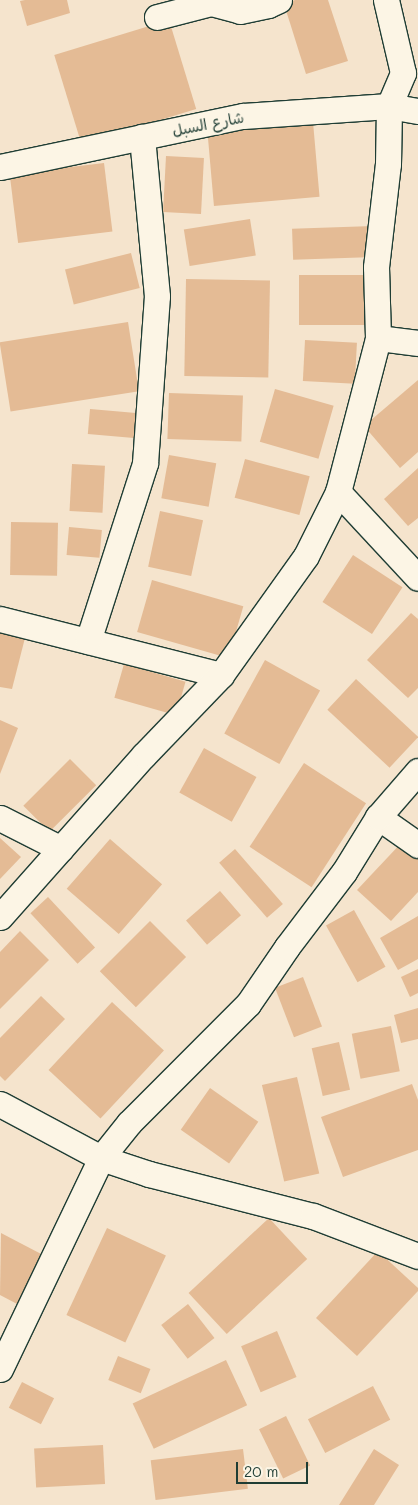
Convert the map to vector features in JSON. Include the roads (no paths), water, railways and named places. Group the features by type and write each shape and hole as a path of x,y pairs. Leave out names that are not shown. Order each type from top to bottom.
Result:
{"street":[{"path":"157,17 211,3 240,11 268,5 278,0"},
{"path":"0,917 144,754 221,675 306,556 338,492 378,338 376,267 388,164 389,106 403,73 386,0"},
{"name":"شارع السبل","path":"0,167 243,116 389,106 418,111"},
{"path":"88,641 145,462 157,296 142,137"},
{"path":"378,338 418,343"},
{"path":"338,492 418,578"},
{"path":"0,619 221,675"},
{"path":"0,1369 101,1158 130,1123 248,1004 287,947 344,872 378,817 418,771"},
{"path":"378,817 418,845"},
{"path":"0,818 61,849"},
{"path":"0,1104 101,1158 149,1174 313,1216 418,1256"}]}
